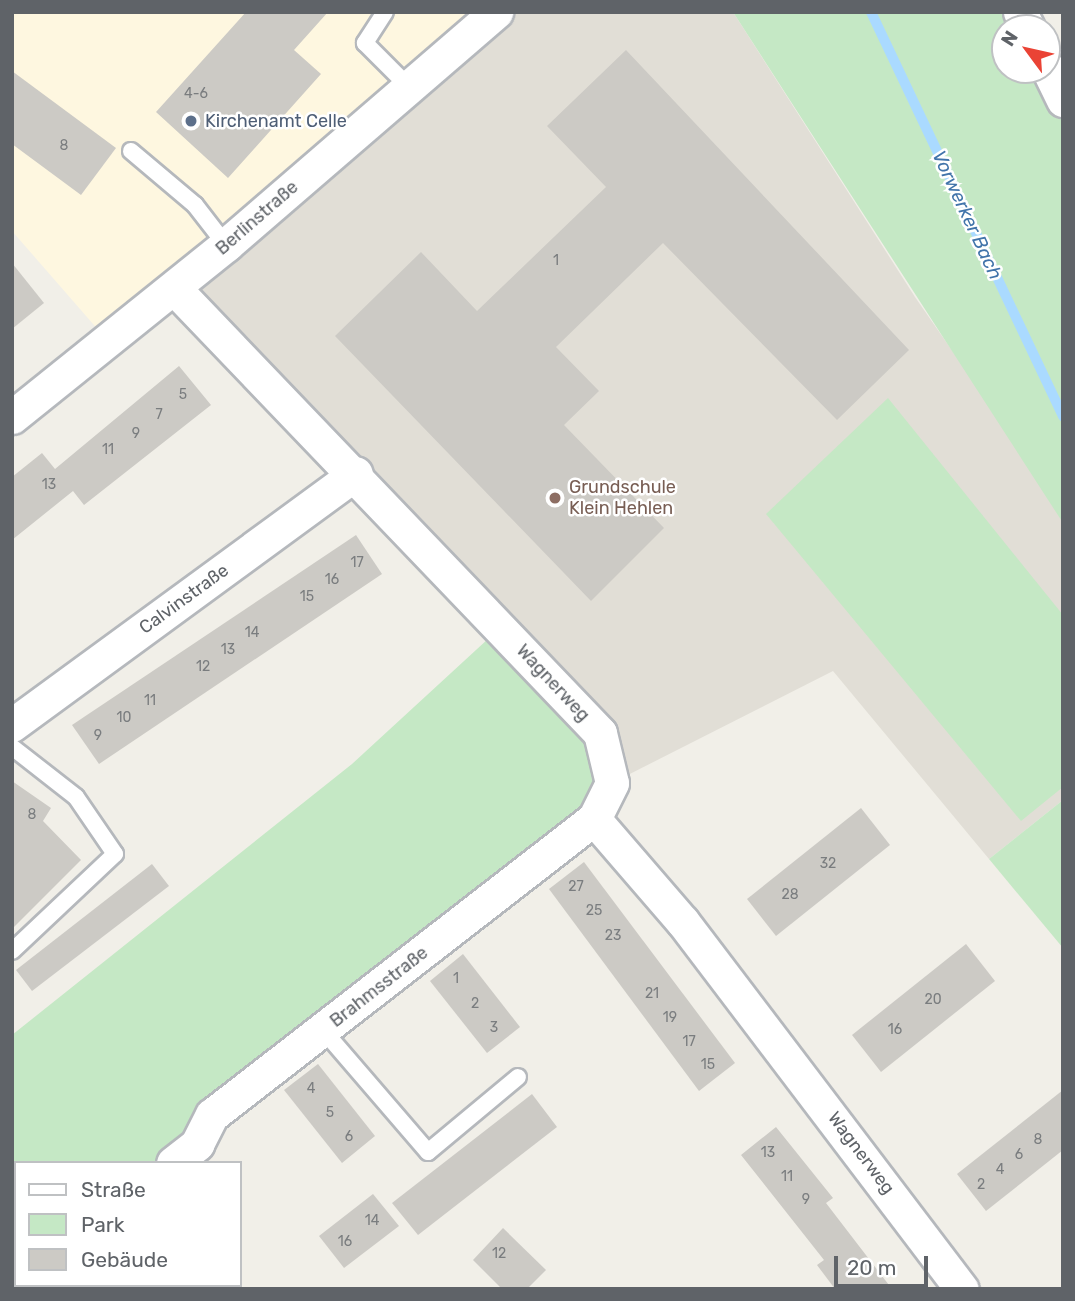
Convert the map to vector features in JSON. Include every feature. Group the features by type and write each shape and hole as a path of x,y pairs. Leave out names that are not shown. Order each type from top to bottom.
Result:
{"street":[{"name":"Berlinstraße","path":"12,417 226,245 496,12"},
{"path":"1055,84 1063,100"},
{"name":"Wagnerweg","path":"174,288 356,473 600,733 612,783 594,819 708,954 962,1289"},
{"name":"Calvinstraße","path":"12,725 356,473"},
{"name":"Brahmsstraße","path":"176,1161 197,1144 212,1115 594,819"}],"lane":[{"path":"385,12 365,43 409,88"},
{"path":"131,151 195,205 226,245"},
{"path":"12,747 76,797 115,854 12,951"},
{"path":"323,1030 428,1152 518,1077"}],"shaded area":[{"name":"Kirchenamt Celle","path":"12,12 497,12 107,340 12,231"},
{"path":"496,12 733,12 915,297 1023,453 1063,523 1063,800 989,859 833,671 612,783 600,733 174,288"}],"green space":[{"path":"733,12 1020,12 1021,14 991,14 991,84 1054,84 1063,100 1063,523"},
{"path":"888,398 1063,615 1063,787 1021,821 766,514"},
{"path":"501,627 600,733 612,783 175,1161 14,1161 12,1287 12,1035 352,764"},
{"path":"1063,800 1063,948 989,859"}],"building":[{"name":"Kirchenamt Celle","path":"246,12 328,12 294,50 321,74 228,178 156,112"},
{"path":"626,50 909,350 837,420 663,243 556,347 599,391 564,425 664,528 591,601 335,336 421,252 477,311 606,187 547,126"},
{"path":"12,71 116,148 81,195 12,144"},
{"path":"12,263 44,303 12,329"},
{"path":"179,366 211,405 84,505 73,491 12,540 12,477 42,453 55,469"},
{"path":"356,535 382,574 99,764 72,725"},
{"path":"12,781 51,808 43,821 81,860 12,929"},
{"path":"861,808 890,845 776,936 747,899"},
{"path":"584,862 735,1063 699,1091 549,889"},
{"path":"152,864 169,886 32,991 16,970"},
{"path":"966,944 995,981 881,1072 852,1035"},
{"path":"463,954 520,1027 487,1053 430,981"},
{"path":"318,1064 375,1136 342,1163 284,1090"},
{"path":"1063,1090 1063,1150 986,1211 957,1174"},
{"path":"532,1094 557,1127 418,1235 392,1203"},
{"path":"776,1127 833,1198 826,1203 892,1289 835,1289 817,1265 824,1260 741,1155"},
{"path":"373,1194 399,1226 344,1268 319,1236"},
{"path":"503,1228 546,1270 527,1289 502,1289 473,1260"}],"waterway":[{"name":"Vorwerker Bach","path":"871,12 1063,417"}],"place":[{"name":"Kirchenamt Celle","path":"191,121"},
{"name":"Grundschule Klein Hehlen","path":"555,498"}]}
